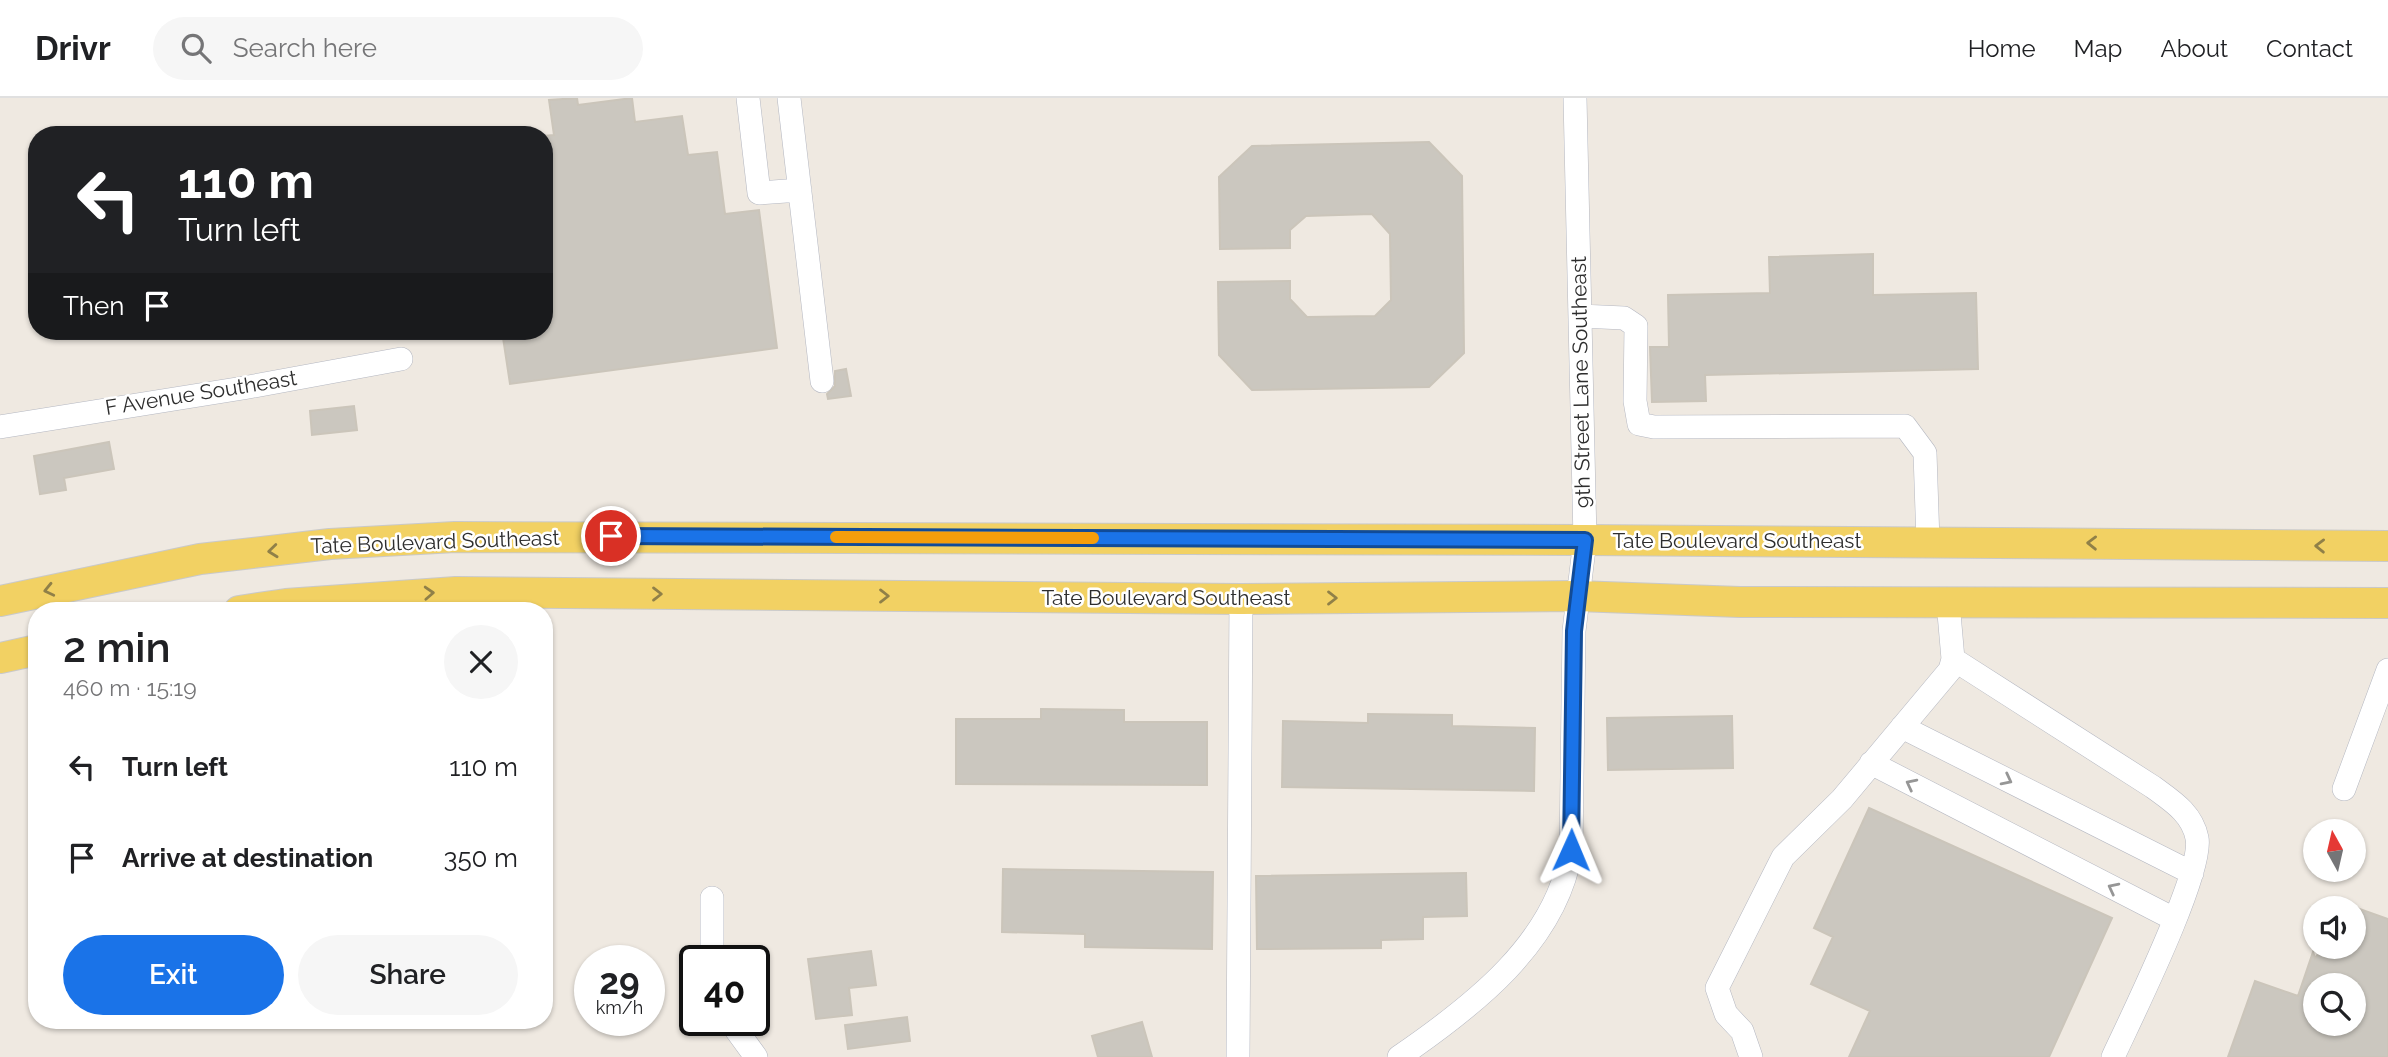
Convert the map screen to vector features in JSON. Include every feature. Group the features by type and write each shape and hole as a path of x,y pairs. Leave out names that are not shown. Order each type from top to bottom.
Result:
{"main road":[{"name":"Tate Boulevard Southeast","path":"0,601 200,559 330,544 455,537 1585,540 2388,546"},
{"name":"Tate Boulevard Southeast","path":"299,602 456,592 1241,598 1577,596 1740,602 2388,603"},
{"path":"0,658 28,652"}],"street":[{"path":"748,98 759,193 800,190"},
{"path":"789,98 822,381"},
{"name":"9th Street Lane Southeast","path":"1399,1057 1461,1009 1508,968 1531,942 1560,894 1571,850 1572,683 1577,596 1585,540 1575,98"},
{"path":"1580,316 1625,318 1636,326 1635,401 1639,424 1654,427 1905,426 1925,453 1928,542"},
{"name":"F Avenue Southeast","path":"0,427 243,388 401,359"},
{"path":"1238,1057 1241,598"},
{"path":"1751,1057 1742,1031 1726,1014 1717,988 1783,857 1842,799 1950,670 1953,659 1948,602"},
{"path":"1953,659 2180,807 2193,824 2198,841 2196,864 2113,1057"},
{"path":"2344,789 2388,670"},
{"path":"1902,727 2192,873"},
{"path":"1871,763 2174,919"},
{"path":"712,898 712,945"},
{"path":"741,1036 756,1057"}],"building":[{"path":"577,98 578,105 632,98 635,122 682,116 688,155 717,152 725,214 759,210 777,348 510,384 503,340 553,340 554,135 549,100"},
{"path":"1429,142 1462,176 1464,353 1429,387 1252,390 1219,355 1218,282 1290,281 1290,299 1307,317 1375,316 1391,300 1390,234 1372,214 1306,216 1290,230 1290,248 1220,249 1219,177 1252,146"},
{"path":"1873,254 1873,295 1976,293 1978,369 1705,375 1706,401 1652,402 1650,347 1669,347 1668,295 1770,293 1769,257"},
{"path":"846,369 851,396 828,399 827,394 835,386 835,371"},
{"path":"354,406 357,430 312,435 310,411"},
{"path":"109,442 114,469 64,478 66,490 40,494 34,456"},
{"path":"1041,709 1124,710 1124,722 1207,722 1207,785 956,784 956,719 1041,719"},
{"path":"1368,714 1452,715 1452,726 1535,728 1534,791 1282,787 1283,721 1368,723"},
{"path":"1732,716 1733,768 1608,770 1607,718"},
{"path":"1869,808 2112,918 2049,1057 1849,1057 1870,1011 1811,984 1833,937 1814,928"},
{"path":"1003,869 1213,872 1212,949 1085,947 1085,934 1002,932"},
{"path":"1466,873 1467,916 1423,917 1423,939 1381,940 1381,948 1257,949 1256,876"},
{"path":"2366,911 2388,919 2388,1057 2228,1057 2255,981 2298,996 2303,981 2303,1036 2366,1036 2366,973 2306,973 2311,959 2366,959"},
{"path":"871,951 876,985 849,988 852,1015 816,1019 808,959"},
{"path":"907,1017 910,1041 848,1049 845,1025"},
{"path":"1142,1022 1152,1057 1098,1057 1092,1036"}],"slow traffic":[{"path":"836,537 1093,538"}],"route":[{"path":"611,536 1585,540 1574,631 1571,850"}]}
